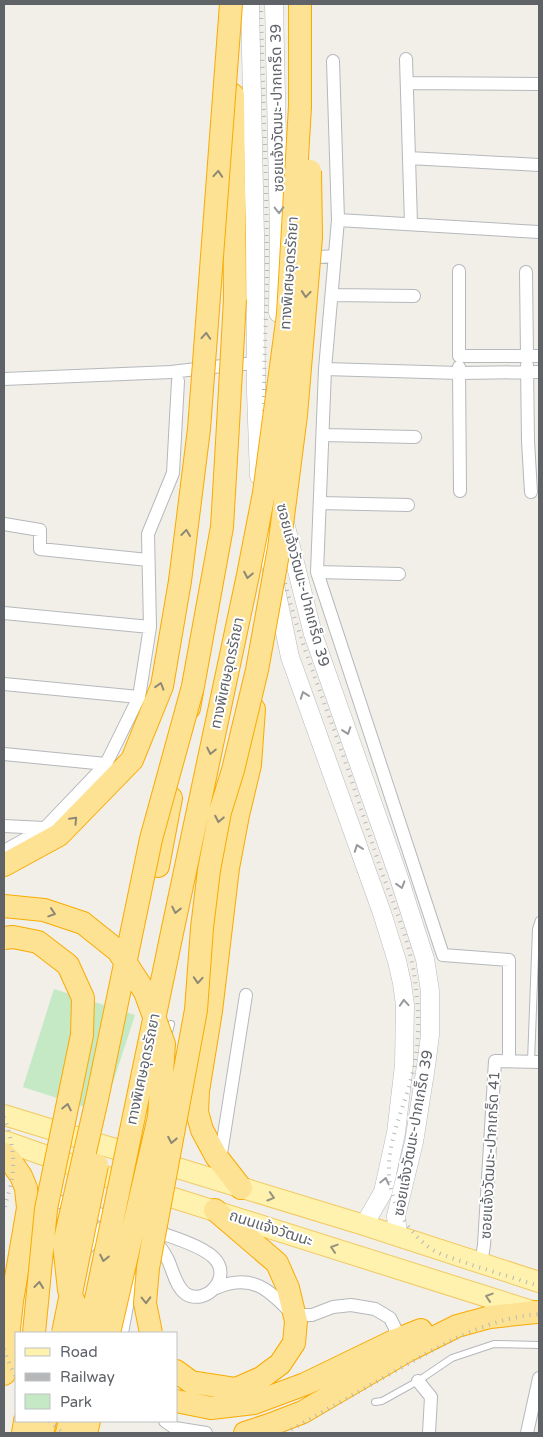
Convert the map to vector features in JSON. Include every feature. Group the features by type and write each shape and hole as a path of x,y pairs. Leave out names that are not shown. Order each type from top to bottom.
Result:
{"highway":[{"path":"4,865 59,835 132,760 162,686 180,581 199,429 231,4"},
{"name":"ทางพิเศษอุดรรัถยา","path":"63,1332 158,866 222,527 235,299 231,4"},
{"name":"ทางพิเศษอุดรรัถยา","path":"88,1332 264,493 288,314 300,106 300,4"},
{"path":"151,1332 146,1303 148,1268 196,1010 202,928 209,870 220,812 257,670 278,548 296,416 310,247 310,169 300,106"},
{"path":"242,1188 220,1161 202,1130 197,1112 198,1091 211,1011 228,868 250,765 257,670"},
{"path":"88,1332 70,1290 64,1244 97,1099 151,839 192,690"},
{"path":"4,906 44,910 83,923 118,951 146,992 164,1044 159,1117 109,1332"},
{"path":"4,938 13,937 38,942 68,966 83,998 82,1035 46,1209 34,1332"},
{"path":"4,1154 21,1176 26,1188 28,1208 5,1349 4,1374"},
{"path":"178,1372 191,1382 236,1389 261,1378 280,1364 294,1343 296,1321 288,1288 276,1263 215,1210"},
{"path":"178,1401 211,1408 254,1403 305,1384 416,1332 432,1327 457,1326 490,1318 537,1313"},
{"path":"246,1433 302,1412 407,1351 457,1326"}],"main road":[{"name":"ซอยแจ้งวัฒนะ-ปากเกร็ด 39","path":"250,4 256,392 261,514 290,657 392,947 402,983 405,1005 404,1065 396,1133 383,1192 364,1225"},
{"name":"ซอยแจ้งวัฒนะ-ปากเกร็ด 39","path":"274,4 279,259 276,392 280,500 313,634 398,876 425,959 430,991 430,1024 426,1066 414,1142 396,1216 398,1236"},
{"path":"405,1025 430,1024"},
{"name":"ถนนแจ้งวัฒนะ","path":"5,1115 138,1152 242,1188 364,1225 539,1282"},
{"name":"ถนนแจ้งวัฒนะ","path":"4,1141 100,1175 537,1313"}],"street":[{"path":"406,59 411,224"},
{"path":"333,61 338,220 325,369 317,572 443,955 509,960 509,1061"},
{"path":"407,84 539,84"},
{"path":"409,158 539,165"},
{"path":"338,220 539,232"},
{"path":"279,259 335,256"},
{"path":"459,271 460,491"},
{"path":"526,272 532,364 528,441 531,492"},
{"path":"332,295 414,296"},
{"path":"4,379 171,372 256,363"},
{"path":"325,369 532,364"},
{"path":"4,851 45,828 106,764 139,697 150,627 148,534 173,473 178,381"},
{"path":"323,435 415,437"},
{"path":"320,503 408,505"},
{"path":"4,524 40,530 40,550 148,560"},
{"path":"317,572 399,574"},
{"path":"4,612 150,627"},
{"path":"4,684 139,697"},
{"path":"4,754 106,764"},
{"path":"4,826 45,828"},
{"path":"220,1161 246,994"},
{"name":"ซอยแจ้งวัฒนะ-ปากเกร็ด 41","path":"481,1263 484,1245 495,1061 535,1062"},
{"path":"70,1332 88,1248 97,1221 100,1175"},
{"path":"28,1208 34,1201 45,1198 97,1221 121,1226 134,1235 136,1259 122,1332"},
{"path":"97,1221 140,1227 203,1250 215,1258 220,1268 221,1279 216,1288"},
{"path":"140,1227 160,1247 179,1286 186,1294 196,1297 207,1294 228,1282 244,1281 262,1288 294,1314 312,1315 333,1307 351,1305 375,1309 390,1318 395,1328 396,1340"},
{"path":"527,1433 536,1407 539,1378"},
{"path":"418,1381 431,1397 429,1433"},
{"path":"166,1422 175,1428 206,1433"}],"lane":[{"path":"535,1062 536,929 539,920"},
{"path":"153,1099 171,1024"},
{"path":"374,1402 382,1401 418,1381 452,1358 494,1344 539,1345"}],"green space":[{"path":"54,989 135,1015 103,1113 23,1087"}],"railway":[{"path":"261,4 267,244 264,419 266,461 273,524 286,585 297,624 344,757 382,873 402,925 413,966 416,991 418,1014 417,1049 413,1071 392,1142 389,1159 392,1195 410,1229 423,1243 433,1250 442,1255 539,1286"},
{"path":"4,1117 13,1158 11,1184 4,1212"},
{"path":"285,1433 462,1335 499,1322 539,1314"},
{"path":"4,1349 15,1376"},
{"path":"50,1422 63,1433"}]}
